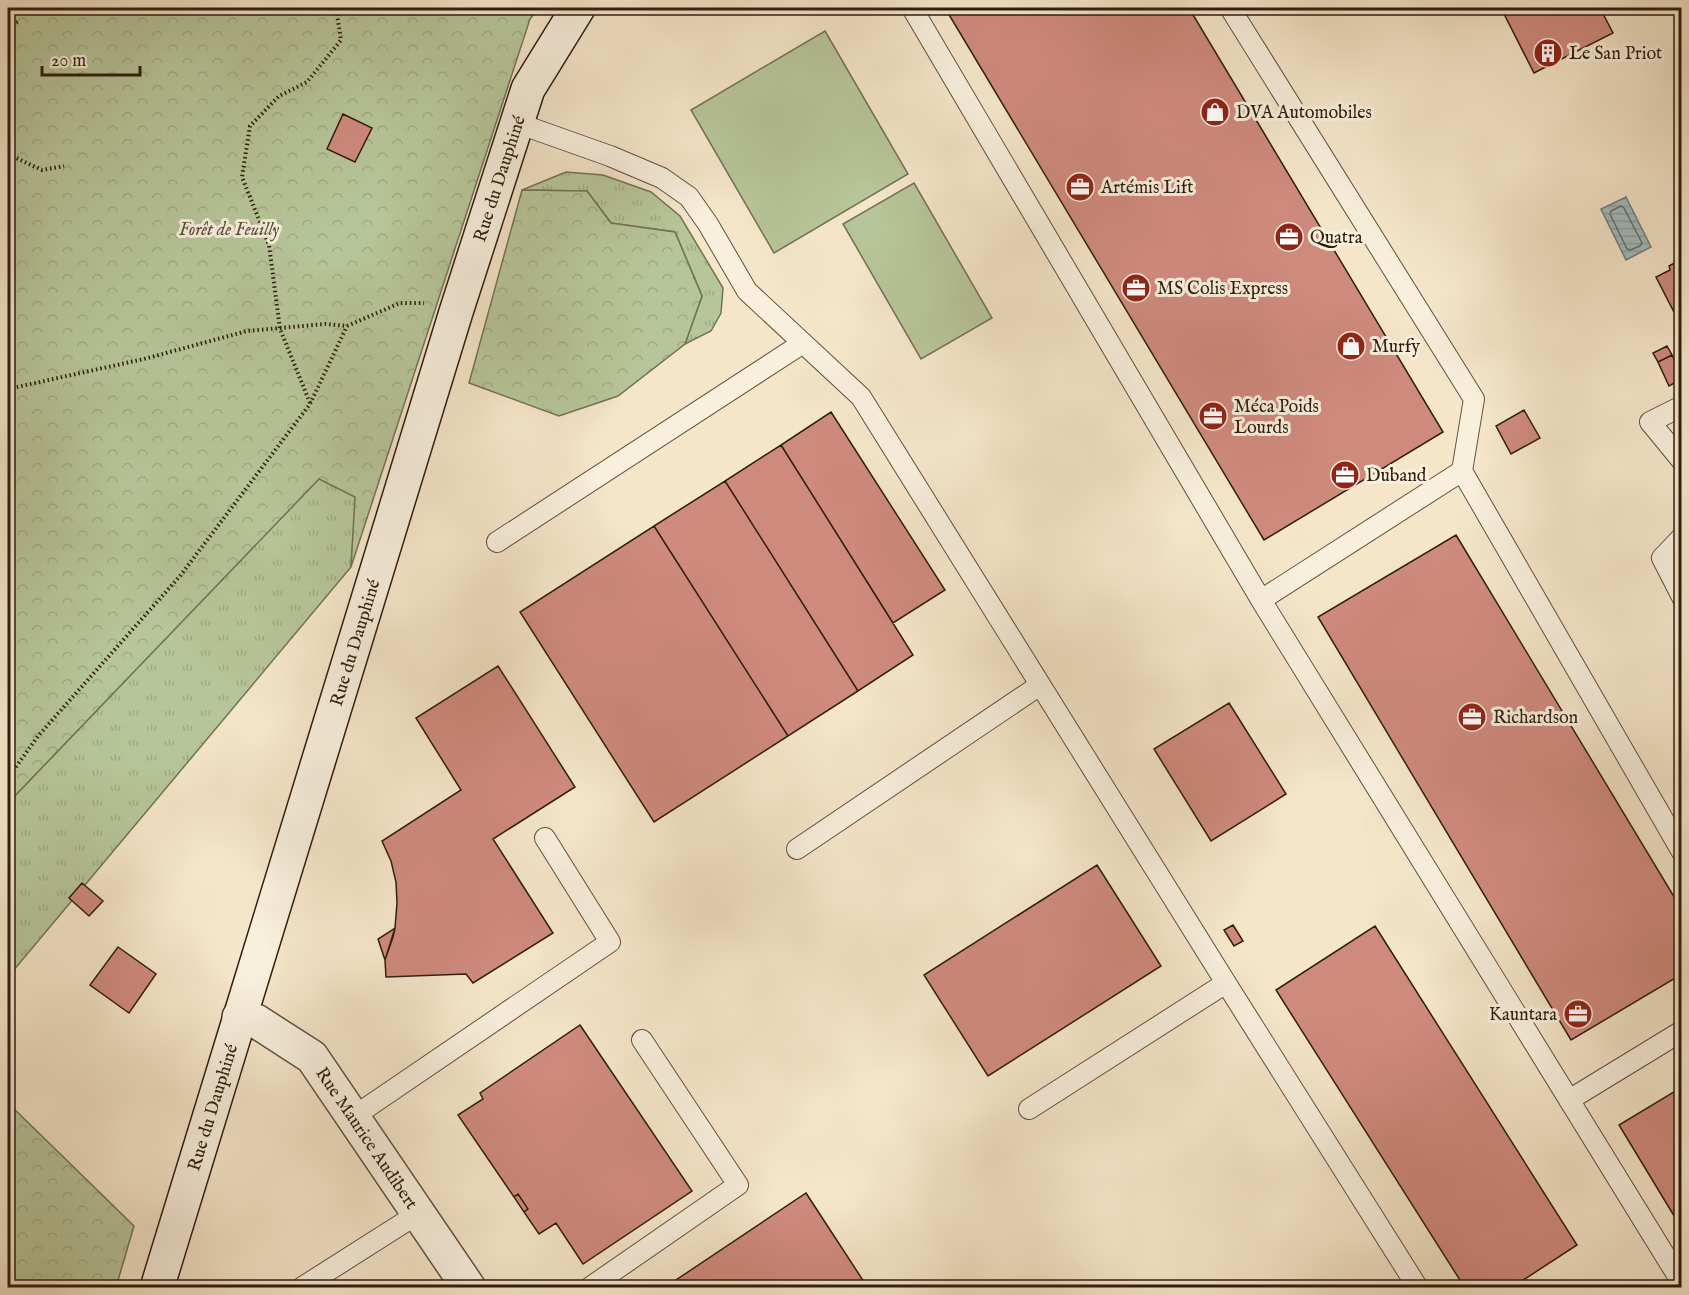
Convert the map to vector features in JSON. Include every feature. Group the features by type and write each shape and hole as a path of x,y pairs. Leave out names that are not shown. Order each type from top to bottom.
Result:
{"street":[{"name":"Rue du Dauphiné","path":"157,1287 456,312 528,89 578,8"},
{"name":"Rue Maurice Audibert","path":"239,1017 256,1021 312,1057 469,1287"}],"lane":[{"path":"912,8 1261,600 1682,1283"},
{"path":"1230,8 1474,399 1462,471 1682,852"},
{"path":"517,123 610,156 662,178 688,197 708,224 747,291 861,397 1418,1287"},
{"path":"497,542 803,343"},
{"path":"1682,405 1650,422 1682,461"},
{"path":"1261,600 1462,471"},
{"path":"1682,537 1662,558 1682,597"},
{"path":"797,849 1040,684"},
{"path":"353,1117 610,942 545,838"},
{"path":"1029,1109 1226,983"},
{"path":"1569,1100 1682,1031"},
{"path":"589,1287 738,1185 642,1040"},
{"path":"301,1287 418,1213"}],"path":[{"path":"310,404 280,329 269,245 242,177 250,126 279,96 307,82 341,40 336,8"},
{"path":"8,26 18,22"},
{"path":"8,157 14,157 42,170 64,166"},
{"path":"8,388 144,359 247,331 324,324 347,326 400,303 421,302 456,312"},
{"path":"8,778 38,736 180,576 310,404 347,326"}],"green space":[{"name":"Forêt de Feuilly","path":"8,8 539,8 530,19 351,567 355,497 319,479 8,803"},
{"path":"825,31 908,174 774,253 691,110"},
{"path":"566,172 603,175 651,192 680,216 723,288 721,313 711,331 685,344 702,296 675,232 611,223 587,191 522,190"},
{"path":"914,183 992,318 921,359 843,224"},
{"path":"522,190 587,191 611,223 675,232 702,296 685,344 618,396 559,416 469,383"},
{"path":"319,478 356,496 351,567 8,977 8,803"},
{"path":"8,1103 134,1226 116,1287 8,1287"}],"water":[{"path":"1626,197 1651,247 1626,260 1601,209"}],"building":[{"path":"945,8 1189,8 1443,432 1264,540"},
{"name":"Le San Priot","path":"1501,8 1600,8 1613,33 1534,73"},
{"path":"343,114 372,128 355,162 327,149"},
{"path":"1682,259 1682,309 1674,312 1656,277 1670,270 1669,266"},
{"path":"1667,346 1672,355 1658,362 1653,353"},
{"path":"1672,355 1682,374 1682,379 1669,386 1658,362"},
{"path":"1524,410 1540,438 1511,454 1496,426"},
{"path":"831,412 945,590 893,623 781,445"},
{"path":"781,445 913,655 858,691 725,481"},
{"path":"725,481 858,691 788,736 654,526"},
{"path":"654,526 788,736 654,822 520,612"},
{"path":"1456,535 1682,910 1682,974 1571,1040 1318,617"},
{"path":"498,666 575,787 493,839 553,933 473,983 466,974 386,977 385,960 395,928 397,903 396,882 391,861 382,841 461,790 416,718"},
{"path":"1229,703 1286,794 1211,841 1154,749"},
{"path":"1097,865 1161,966 988,1076 924,975"},
{"path":"82,883 103,901 89,916 69,898"},
{"path":"1233,925 1243,941 1234,946 1224,930"},
{"path":"1375,926 1577,1245 1511,1288 1465,1288 1276,990"},
{"path":"395,928 393,937 385,960 378,939"},
{"path":"118,947 156,974 129,1013 90,985"},
{"path":"580,1025 692,1191 583,1264 556,1223 539,1234 524,1212 528,1209 518,1194 514,1197 458,1115 483,1099 480,1093"},
{"path":"1682,1087 1682,1229 1619,1125"},
{"path":"806,1193 868,1288 664,1288"},
{"path":"518,1194 528,1209 524,1212 514,1197"}],"place":[{"name":"Le San Priot","path":"1548,53"},
{"name":"DVA Automobiles","path":"1215,112"},
{"name":"Artémis Lift","path":"1080,187"},
{"name":"Quatra","path":"1289,237"},
{"name":"MS Colis Express","path":"1136,288"},
{"name":"Murfy","path":"1351,346"},
{"name":"Méca Poids Lourds","path":"1213,416"},
{"name":"Duband","path":"1345,475"},
{"name":"Richardson","path":"1472,717"},
{"name":"Kauntara","path":"1578,1014"}]}
